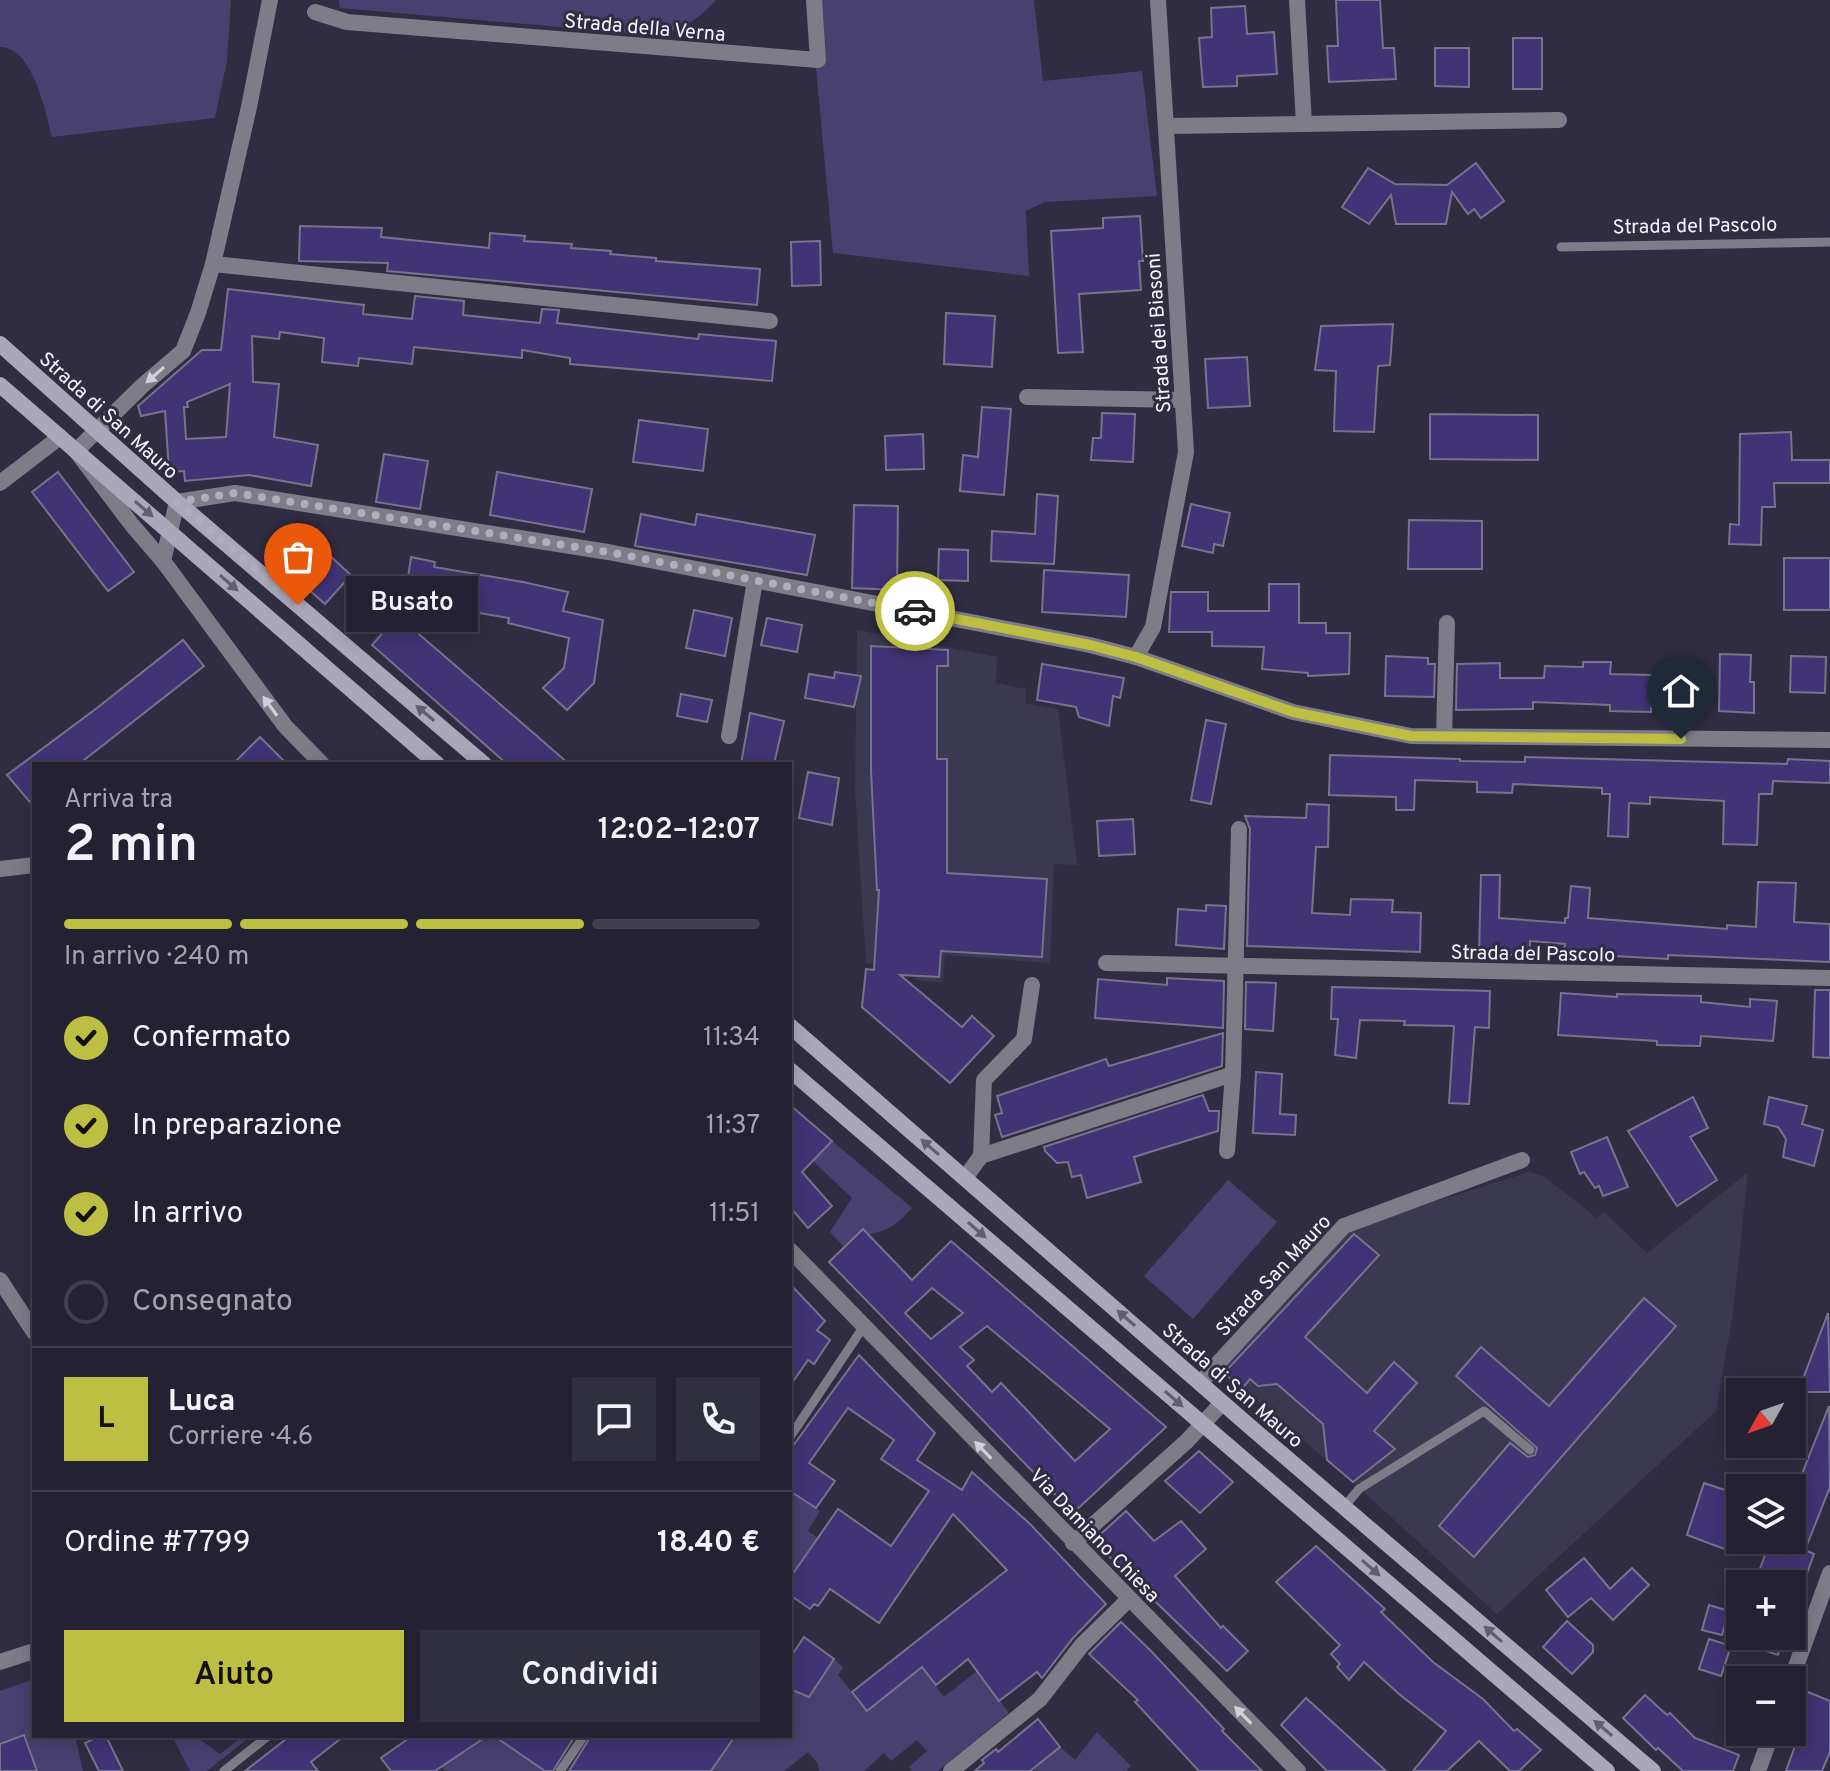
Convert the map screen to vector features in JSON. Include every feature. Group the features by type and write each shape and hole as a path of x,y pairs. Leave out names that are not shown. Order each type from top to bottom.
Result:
{"main road":[{"name":"Strada di San Mauro","path":"0,344 177,502 482,762"},
{"path":"0,385 435,762"},
{"name":"Strada di San Mauro","path":"792,1028 1222,1403 1653,1771"},
{"path":"792,1072 1607,1771"}],"street":[{"path":"270,0 213,264 183,351 142,386 76,451 163,561 285,726 320,762"},
{"name":"Strada della Verna","path":"315,12 347,22 818,60 814,0"},
{"name":"Strada dei Biasoni","path":"1136,657 1153,627 1186,452 1158,0"},
{"path":"1297,0 1304,124"},
{"path":"1166,126 1559,120"},
{"path":"213,264 770,321"},
{"path":"1027,397 1183,400"},
{"path":"0,483 60,437"},
{"path":"163,561 177,502 235,493 608,552 1090,645 1136,657 1293,712 1411,736 1830,740"},
{"path":"729,736 755,580"},
{"path":"1444,736 1447,623"},
{"path":"1227,1151 1233,1074 1239,829"},
{"path":"0,869 32,865"},
{"name":"Strada del Pascolo","path":"1106,963 1830,978"},
{"path":"965,1178 981,1156 984,1080 1024,1039 1032,985"},
{"path":"981,1156 1233,1074"},
{"name":"Strada San Mauro","path":"1200,1383 1344,1226 1522,1160"},
{"name":"Via Damiano Chiesa","path":"792,1252 1298,1771"},
{"path":"0,1280 32,1329"},
{"path":"1073,1543 1204,1425 1222,1403"},
{"path":"1796,1666 1830,1573"},
{"path":"951,1771 1040,1699 1082,1645 1129,1599"},
{"path":"0,1662 32,1652"},
{"path":"1758,1771 1767,1746"}],"lane":[{"name":"Strada del Pascolo","path":"1561,247 1830,242"},
{"path":"792,1434 864,1326"},
{"path":"1344,1507 1359,1489 1484,1411 1530,1450"},
{"path":"224,1771 265,1738"},
{"path":"560,1771 583,1738"}],"shaded area":[{"path":"0,0 231,0 227,61 215,118 52,137 29,68 21,57 0,47"},
{"path":"339,0 716,0 687,24 651,35 340,8"},
{"path":"815,0 1034,0 1043,81 1142,71 1157,196 1045,202 1026,211 1029,276 833,253 816,68"},
{"path":"857,630 997,657 996,683 1026,689 1025,703 1058,709 1077,865 1054,864 1050,963 945,955 943,982 920,981 891,967 866,963 855,791"},
{"path":"832,1141 912,1208 887,1229 868,1235 863,1229 844,1247 830,1232 852,1198 813,1161"},
{"path":"1529,1172 1543,1176 1597,1218 1604,1212 1647,1253 1748,1172 1733,1313 1716,1411 1497,1614 1353,1482 1220,1370 1347,1229"},
{"path":"1228,1180 1277,1222 1193,1319 1144,1276"},
{"path":"792,1491 820,1511 808,1531 818,1538 792,1575"},
{"path":"834,1659 843,1667 838,1675 867,1710 922,1667 944,1697 977,1671 1009,1713 938,1771 912,1771 909,1767 927,1751 917,1740 891,1761 884,1753 864,1771 819,1771 818,1764 808,1752 784,1771 711,1771 735,1738 792,1738 792,1690 809,1697"},
{"path":"32,1680 32,1738 75,1738 83,1771 37,1771 24,1736 0,1744 0,1691"},
{"path":"1097,1732 1131,1766 1126,1771 1033,1769 1060,1747 1075,1760"},
{"path":"173,1738 198,1738 220,1754 240,1738 248,1738 207,1771 190,1771"},
{"path":"484,1738 496,1738 545,1771 446,1771 441,1767"}],"building":[{"path":"1336,0 1380,0 1383,48 1394,48 1396,79 1329,82 1327,46 1338,46"},
{"path":"1245,6 1247,34 1274,32 1277,74 1237,76 1237,86 1203,87 1199,38 1212,37 1211,8"},
{"path":"1513,38 1542,38 1542,89 1513,89"},
{"path":"1435,48 1469,48 1469,87 1435,86"},
{"path":"1476,163 1504,201 1481,218 1474,209 1468,214 1452,192 1446,224 1396,224 1391,195 1369,224 1342,207 1368,168 1395,184 1447,185"},
{"path":"1140,216 1141,290 1079,294 1083,352 1058,353 1051,231 1103,228 1103,218"},
{"path":"300,226 382,228 381,237 489,248 490,233 525,236 524,241 572,244 571,248 611,251 610,254 656,258 656,261 760,269 757,305 387,271 388,263 299,261"},
{"path":"820,241 821,285 792,286 791,242"},
{"path":"228,289 364,305 363,314 412,319 415,296 464,301 463,315 540,323 542,309 559,310 557,323 698,339 699,334 776,341 772,381 570,364 570,358 522,350 522,358 414,347 412,364 359,358 358,366 322,362 324,338 280,332 279,339 252,336 253,382 279,384 274,437 318,445 311,486 249,475 185,481 184,471 169,472 165,411 141,416 138,406 202,350 221,350","holes":["230,384 226,437 186,439 184,407 188,407 187,402"]},
{"path":"946,313 995,316 992,367 944,364"},
{"path":"1393,324 1390,365 1378,366 1374,432 1334,431 1336,371 1315,370 1321,326"},
{"path":"1247,357 1250,406 1208,408 1205,359"},
{"path":"982,407 1011,409 1004,495 960,491 963,455 978,457"},
{"path":"1102,413 1135,414 1133,462 1091,460 1093,438 1101,438"},
{"path":"1430,414 1538,415 1538,460 1430,459"},
{"path":"639,420 708,429 703,471 633,462"},
{"path":"1791,432 1792,460 1830,460 1830,483 1774,483 1775,507 1762,507 1761,545 1729,544 1730,524 1739,525 1740,434"},
{"path":"923,434 924,469 886,470 885,436"},
{"path":"384,454 428,461 420,509 376,502"},
{"path":"58,472 134,572 108,591 32,492"},
{"path":"497,472 592,489 584,532 490,515"},
{"path":"1037,494 1058,496 1054,564 991,561 992,531 1035,534"},
{"path":"1191,504 1230,513 1223,546 1214,544 1213,553 1182,546"},
{"path":"854,505 898,506 897,590 852,588"},
{"path":"641,514 695,525 697,514 815,535 807,575 635,546"},
{"path":"1409,520 1482,521 1482,569 1408,569"},
{"path":"315,542 351,575 325,604 289,572"},
{"path":"939,549 968,550 968,581 938,580"},
{"path":"411,557 435,562 434,567 568,592 563,611 603,620 594,683 567,710 543,688 564,668 569,638 508,623 509,618 449,608 447,616 405,598"},
{"path":"1784,558 1830,558 1830,610 1784,610"},
{"path":"1044,570 1129,575 1126,617 1042,612"},
{"path":"1269,584 1299,584 1299,623 1326,623 1326,633 1350,633 1349,674 1308,676 1308,673 1262,669 1264,647 1212,646 1212,632 1169,632 1171,592 1208,592 1208,611 1269,611"},
{"path":"694,610 732,618 725,656 686,648"},
{"path":"398,616 567,762 505,762 372,645"},
{"path":"767,618 802,625 797,652 761,645"},
{"path":"183,640 204,666 82,762 32,762 32,805 7,775"},
{"path":"871,646 948,650 948,666 937,666 937,759 947,759 947,873 1047,879 1042,957 941,951 939,977 900,975 962,1027 972,1016 994,1036 950,1083 862,1007 866,969 874,970 879,890 871,771"},
{"path":"1720,654 1751,655 1754,713 1719,711"},
{"path":"1386,656 1428,658 1428,664 1435,664 1434,697 1385,696"},
{"path":"1791,656 1826,657 1825,693 1790,692"},
{"path":"1583,662 1611,662 1610,674 1652,675 1651,712 1610,711 1610,705 1533,702 1533,709 1456,710 1457,664 1500,663 1500,678 1544,678 1545,666 1583,667"},
{"path":"1042,664 1124,678 1120,698 1113,696 1109,726 1079,717 1076,707 1037,700"},
{"path":"835,672 861,676 854,707 805,698 809,674 834,678"},
{"path":"681,694 712,700 707,722 677,716"},
{"path":"750,713 784,721 774,762 741,762"},
{"path":"1206,720 1226,724 1211,804 1191,800"},
{"path":"260,737 285,762 235,762"},
{"path":"1330,755 1525,762 1525,757 1787,764 1788,759 1830,761 1830,783 1773,781 1772,794 1759,794 1757,845 1723,844 1724,801 1650,797 1650,804 1629,803 1628,837 1608,836 1610,794 1602,794 1602,788 1513,784 1512,793 1477,792 1477,782 1415,780 1414,810 1396,810 1396,797 1329,795"},
{"path":"808,772 839,778 832,825 799,818"},
{"path":"1307,804 1329,805 1328,847 1316,847 1312,913 1350,915 1351,899 1393,900 1392,912 1421,913 1420,952 1247,946 1250,829 1245,816 1306,818"},
{"path":"1133,819 1135,854 1099,856 1097,821"},
{"path":"1481,875 1500,875 1499,918 1565,923 1571,886 1590,888 1588,918 1727,929 1727,925 1756,927 1758,882 1796,883 1794,922 1830,924 1830,962 1668,955 1668,959 1595,957 1564,954 1565,944 1530,941 1530,955 1479,954"},
{"path":"1206,905 1226,906 1224,949 1176,945 1178,909 1206,911"},
{"path":"1167,978 1224,981 1223,1028 1095,1018 1098,979 1167,985"},
{"path":"1246,982 1276,983 1273,1031 1245,1029"},
{"path":"1332,987 1490,991 1489,1028 1475,1027 1469,1104 1449,1103 1454,1026 1360,1020 1356,1058 1335,1055 1338,1019 1331,1019"},
{"path":"1815,990 1830,990 1830,1058 1813,1057"},
{"path":"1561,993 1617,997 1617,994 1701,996 1701,1002 1750,1007 1750,999 1777,1001 1773,1041 1701,1036 1700,1046 1657,1045 1657,1041 1558,1035"},
{"path":"1223,1033 1222,1066 1002,1137 995,1115 1002,1113 997,1096 1106,1059 1109,1066"},
{"path":"1256,1072 1282,1074 1280,1114 1296,1115 1295,1135 1253,1133"},
{"path":"1203,1095 1209,1111 1219,1111 1218,1131 1134,1157 1141,1182 1087,1198 1081,1175 1072,1177 1068,1162 1057,1163 1045,1151 1044,1147"},
{"path":"1693,1097 1708,1128 1690,1137 1717,1180 1677,1206 1628,1131"},
{"path":"1769,1097 1807,1106 1802,1124 1823,1130 1814,1166 1783,1157 1786,1139 1778,1127 1764,1124"},
{"path":"792,1107 832,1141 802,1172 832,1206 808,1228 792,1209"},
{"path":"1607,1137 1628,1187 1603,1196 1599,1186 1595,1188 1584,1172 1580,1174 1571,1152"},
{"path":"863,1229 912,1280 951,1241 1166,1427 1073,1513 829,1262","holes":["932,1288 963,1313 931,1339 905,1313","987,1326 1110,1429 1075,1461 1001,1383 992,1392 967,1366 974,1360 960,1347"]},
{"path":"1354,1234 1379,1255 1305,1337 1367,1393 1394,1362 1417,1383 1374,1431 1395,1449 1353,1482 1327,1460 1323,1424 1277,1384 1258,1386 1250,1379 1242,1389 1224,1373"},
{"path":"792,1286 825,1321 817,1330 830,1340 814,1364 808,1360 792,1383"},
{"path":"1644,1298 1676,1326 1474,1557 1439,1526 1510,1443 1528,1457 1535,1455 1537,1448 1456,1376 1481,1347 1549,1406"},
{"path":"1828,1313 1830,1392 1806,1392 1806,1378 1803,1378"},
{"path":"859,1355 935,1433 917,1460 962,1490 972,1472 1029,1523 1106,1604 1073,1638 1042,1678 1037,1672 999,1701 968,1659 936,1685 922,1667 867,1711 852,1692 1007,1570 953,1514 879,1623 830,1589 818,1606 814,1604 810,1609 792,1596 792,1575 838,1509 891,1546 929,1491 881,1459 894,1440 848,1408 809,1463 835,1481 816,1508 792,1492 792,1447"},
{"path":"1829,1406 1830,1487 1806,1547 1806,1474 1802,1474"},
{"path":"1199,1451 1233,1482 1200,1513 1165,1481"},
{"path":"1704,1483 1726,1490 1726,1550 1687,1535"},
{"path":"1126,1511 1154,1541 1181,1521 1206,1549 1175,1576 1221,1628 1223,1626 1248,1651 1227,1671 1093,1541"},
{"path":"1316,1546 1385,1609 1381,1612 1433,1662 1483,1699 1514,1731 1517,1729 1541,1750 1519,1771 1510,1771 1479,1741 1447,1771 1413,1771 1446,1731 1364,1662 1349,1680 1337,1667 1340,1664 1331,1654 1340,1645 1276,1582"},
{"path":"1806,1550 1814,1554 1806,1576 1806,1570 1759,1570 1766,1554 1806,1554"},
{"path":"1584,1558 1610,1589 1632,1568 1649,1585 1613,1620 1591,1598 1568,1617 1546,1590"},
{"path":"1709,1605 1726,1610 1722,1635 1702,1630"},
{"path":"1567,1621 1593,1645 1593,1652 1572,1674 1543,1647"},
{"path":"1121,1622 1262,1771 1199,1771 1135,1702 1138,1700 1089,1654"},
{"path":"804,1637 834,1659 809,1697 792,1690 792,1655"},
{"path":"1709,1639 1726,1644 1726,1650 1730,1650 1721,1676 1699,1669"},
{"path":"1763,1650 1780,1650 1778,1655"},
{"path":"1808,1692 1830,1701 1830,1752 1822,1771 1786,1771 1795,1746 1806,1746"},
{"path":"1645,1695 1667,1715 1670,1713 1695,1738 1739,1755 1733,1771 1683,1771 1658,1748 1656,1750 1623,1718"},
{"path":"1306,1698 1386,1771 1327,1771 1281,1725"},
{"path":"1038,1719 1060,1747 1030,1771 975,1771 984,1763 982,1760 996,1749 998,1752"},
{"path":"24,1735 37,1771 0,1771 0,1744"},
{"path":"96,1738 107,1738 123,1771 99,1771 85,1743"},
{"path":"287,1738 341,1738 311,1762 318,1771 245,1771"},
{"path":"409,1738 484,1738 435,1771 391,1771 381,1758"},
{"path":"497,1738 574,1738 553,1771 545,1771"},
{"path":"590,1738 734,1738 711,1771 569,1771"}],"way so far":[{"path":"298,605 177,502 235,493 608,552 915,611"}],"place":[{"name":"Busato","path":"298,605"}],"route":[{"path":"915,611 1090,645 1136,657 1293,712 1411,736 1681,739"}]}
